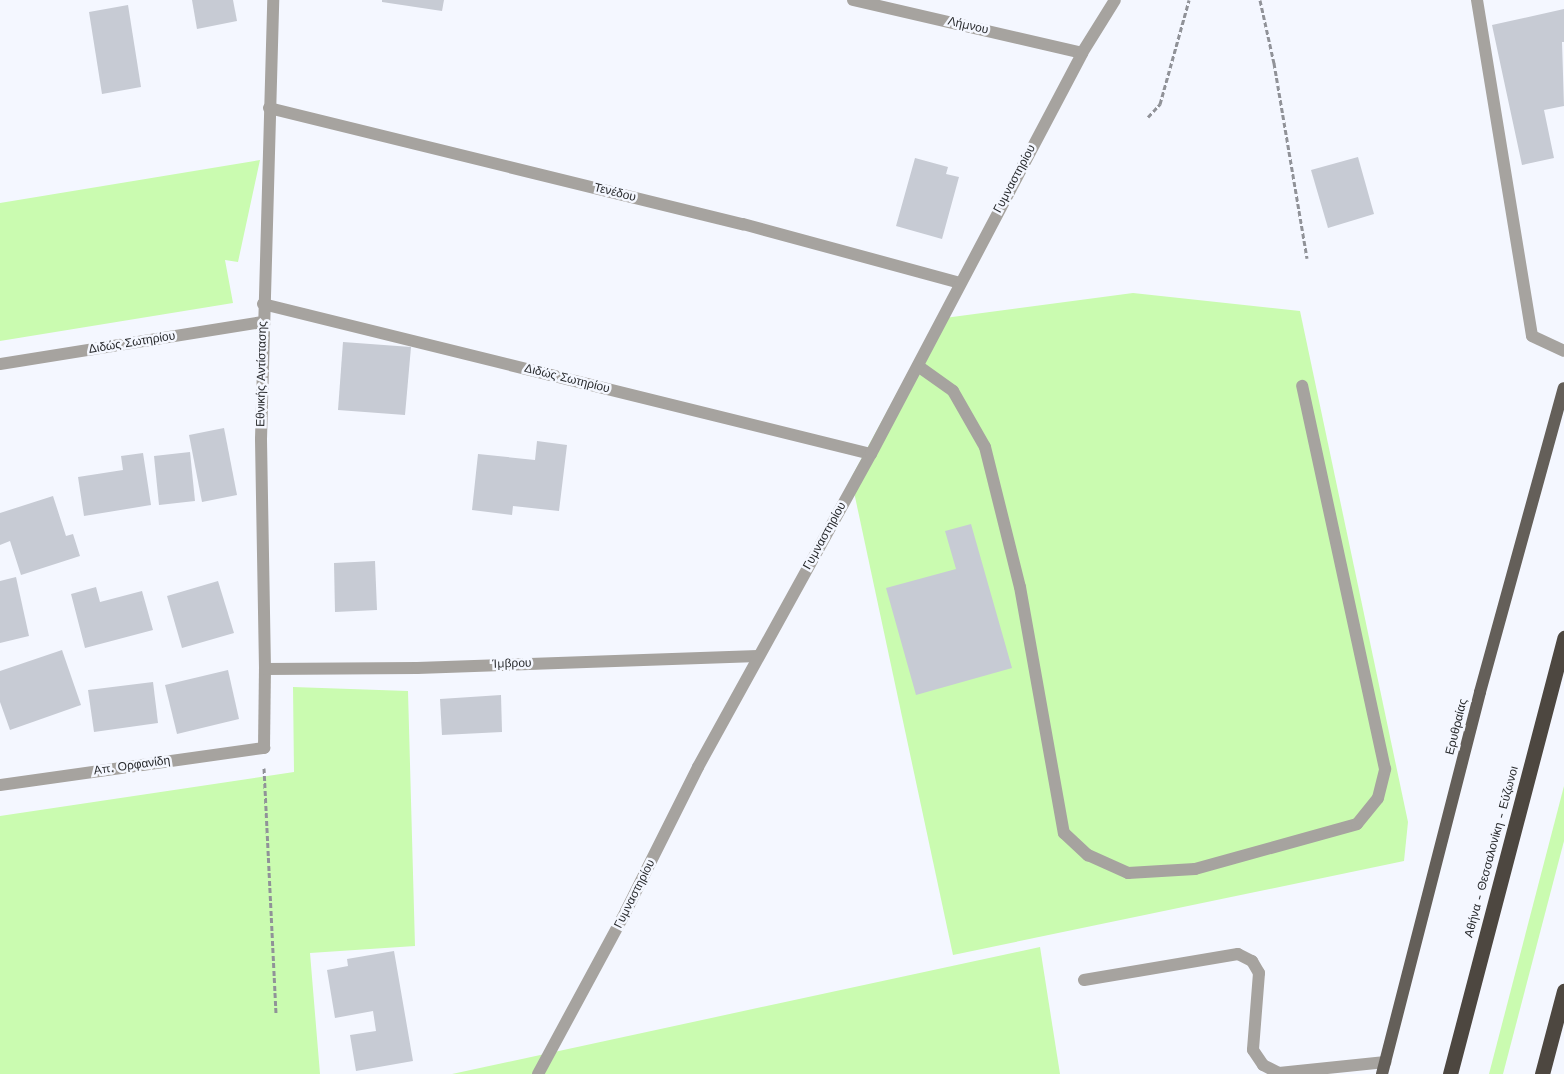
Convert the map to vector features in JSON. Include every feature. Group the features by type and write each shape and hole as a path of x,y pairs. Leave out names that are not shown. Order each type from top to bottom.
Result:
{"highway":[{"name":"Αθήνα - Θεσσαλονίκη - Εύζωνοι","path":"1450,1074 1564,638"},
{"path":"1542,1074 1564,991"}],"main road":[{"name":"Ερυθραίας","path":"1383,1068 1483,683 1564,388"}],"street":[{"name":"Εθνικής Αντίστασης","path":"264,748 265,670 261,439 263,304 273,0"},
{"name":"Λήμνου","path":"853,0 1082,53"},
{"name":"Γυμναστηρίου","path":"538,1074 626,911 698,767 871,454 1082,53 1115,0"},
{"path":"1477,0 1532,336 1564,351"},
{"name":"Τενέδου","path":"269,108 743,224 960,283"},
{"name":"Διδώς Σωτηρίου","path":"263,304 871,454"},
{"name":"Διδώς Σωτηρίου","path":"0,364 263,322"},
{"path":"918,366 952,391 985,447 1020,587 1064,832 1088,856 1128,873 1195,869 1357,824 1378,798 1385,769 1302,386"},
{"name":"Ίμβρου","path":"265,670 417,668 758,656"},
{"name":"Απ. Ορφανίδη","path":"0,785 264,748"},
{"path":"1084,980 1238,954 1252,961 1259,973 1253,1050 1263,1065 1279,1073 1383,1068"}],"path":[{"path":"1148,117 1160,104 1189,0"},
{"path":"1260,0 1274,63 1307,258"},
{"path":"264,748 276,1015"}],"green space":[{"path":"260,160 238,262 225,260 233,303 0,341 0,203"},
{"path":"1133,293 1300,311 1408,822 1404,861 953,955 851,478 937,319"},
{"path":"293,687 408,691 415,946 310,953 320,1074 0,1074 0,816 294,772"},
{"path":"1564,786 1564,841 1503,1074 1489,1074"},
{"path":"1040,947 1060,1074 452,1074"}],"building":[{"path":"192,0 233,0 237,21 197,29"},
{"path":"382,0 444,0 442,11 382,2"},
{"path":"128,5 141,87 102,94 89,12"},
{"path":"1564,9 1564,42 1562,42 1564,106 1544,110 1554,158 1522,165 1492,25"},
{"path":"1358,157 1374,214 1328,228 1311,170"},
{"path":"915,158 948,167 946,174 959,177 942,239 896,226"},
{"path":"343,342 411,347 405,415 338,410"},
{"path":"224,428 237,495 202,502 189,435"},
{"path":"537,441 567,445 559,511 513,506 512,515 472,510 478,454 535,460"},
{"path":"190,452 195,501 159,505 154,456"},
{"path":"143,453 151,505 84,516 78,477 123,470 121,456"},
{"path":"53,496 66,536 73,534 80,556 21,575 10,541 0,545 0,513"},
{"path":"971,524 1012,668 916,695 886,588 956,569 945,531"},
{"path":"375,561 377,610 335,612 334,563"},
{"path":"16,577 29,636 0,643 0,581"},
{"path":"218,581 234,633 182,648 167,596"},
{"path":"96,587 100,602 142,591 153,630 85,648 71,594"},
{"path":"62,650 81,705 10,730 0,702 0,671"},
{"path":"228,670 239,719 177,734 165,685"},
{"path":"153,682 158,723 94,732 88,690"},
{"path":"501,695 502,732 442,735 440,699"},
{"path":"394,951 413,1061 356,1071 350,1035 376,1031 373,1011 335,1018 327,970 348,966 347,959"}]}
